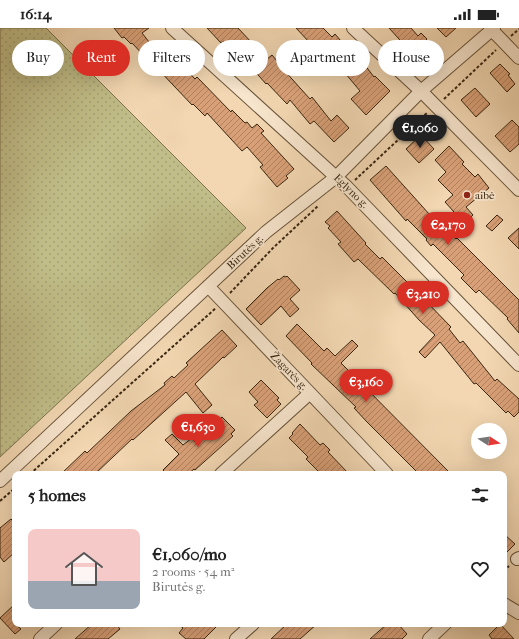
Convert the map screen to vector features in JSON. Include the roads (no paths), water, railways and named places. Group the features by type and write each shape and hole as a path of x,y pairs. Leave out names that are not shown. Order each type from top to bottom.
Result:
{"street":[{"name":"Eglyno g.","path":"172,28 347,187 519,365"},
{"path":"353,28 421,91 519,190"},
{"name":"Birutės g.","path":"0,481 266,232 336,177 421,91 492,29"},
{"path":"492,29 519,58"},
{"name":"Žagarės g.","path":"208,286 384,471"},
{"path":"224,471 310,393"},
{"path":"507,606 519,613"},
{"path":"40,639 53,627"},
{"path":"236,639 250,627"},
{"path":"429,639 442,627"}],"place":[{"name":"aibė","path":"467,195"}]}
